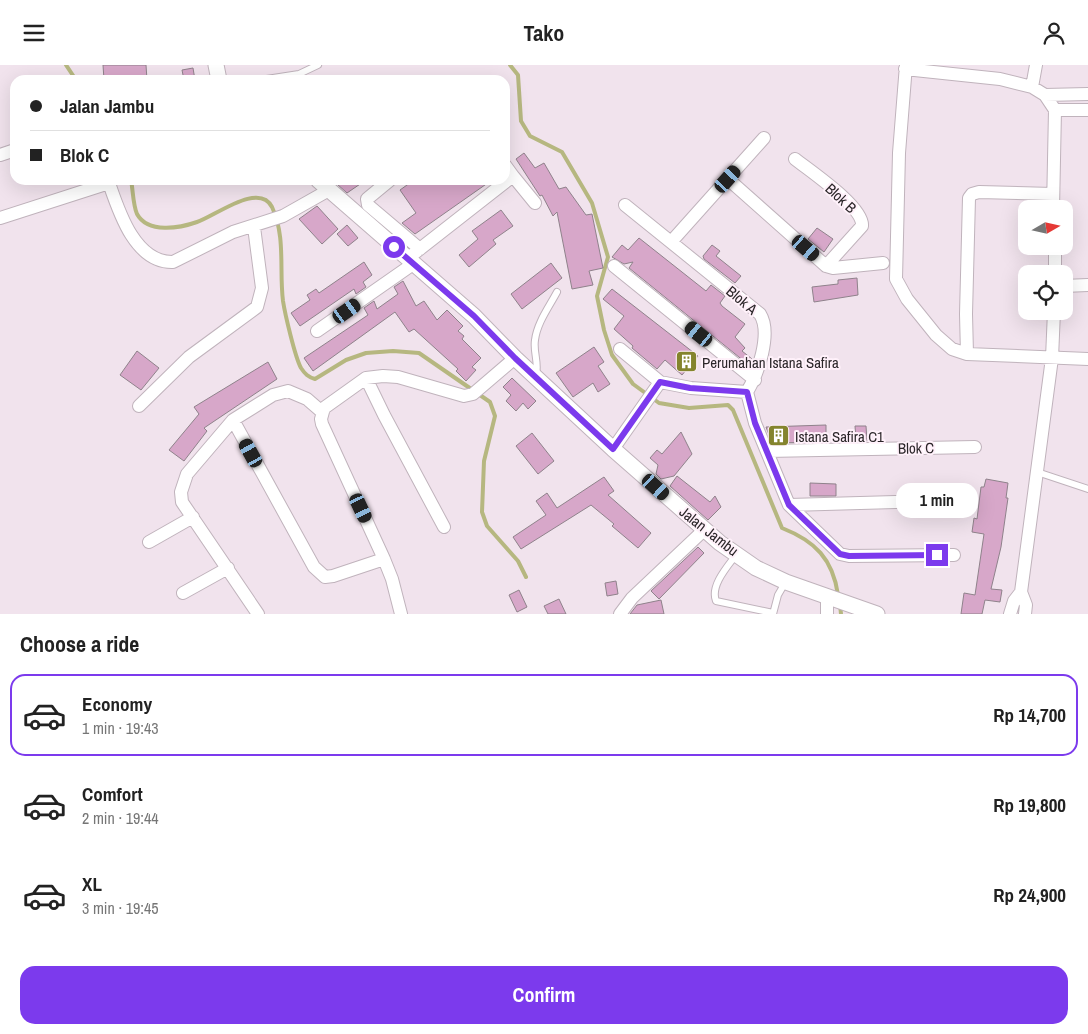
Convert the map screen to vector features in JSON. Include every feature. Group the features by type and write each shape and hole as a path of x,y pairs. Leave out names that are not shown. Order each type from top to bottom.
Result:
{"street":[{"path":"1032,87 1036,65"},
{"path":"1053,200 1054,109 1045,95 1032,87 1000,79 905,67 899,153 896,279 904,293 936,335 952,349 967,354 1088,359"},
{"path":"1045,95 1088,94"},
{"path":"1054,109 1088,110"},
{"path":"670,242 764,138"},
{"name":"Blok B","path":"795,159 853,206 862,221 862,226 826,266"},
{"path":"510,172 535,203"},
{"path":"728,179 826,266 833,268 884,263"},
{"path":"0,218 96,185"},
{"path":"110,185 131,236 147,252 164,262 173,262 234,232 283,216 324,185"},
{"name":"Jalan Jambu","path":"324,185 474,316 515,358 704,530 756,568 786,582 877,614"},
{"path":"384,185 367,199 368,205 420,249"},
{"path":"317,331 410,262 420,249 502,185"},
{"path":"967,354 966,314 969,198 972,194 979,192 1053,194"},
{"name":"Blok A","path":"625,205 760,314 763,319 760,366 755,380"},
{"path":"139,406 189,357 256,307 262,288 254,227"},
{"path":"614,266 755,380 747,392 755,423 789,505 840,554 849,556 954,555"},
{"path":"1073,285 1088,285"},
{"path":"1025,614 1026,605 1021,592 1052,358 1054,320"},
{"path":"620,349 658,386 747,392"},
{"path":"401,614 392,579 384,559 322,424 322,412 328,404 366,378 398,377 458,395 472,394 515,358"},
{"path":"366,378 444,527"},
{"path":"613,449 658,386"},
{"path":"258,614 182,502 181,492 187,474 233,420 273,395 288,391 307,399 322,412"},
{"path":"233,420 314,567 321,574 325,577 333,576 384,559"},
{"name":"Blok C","path":"767,451 974,447"},
{"path":"789,505 967,500"},
{"path":"149,542 193,517"},
{"path":"620,614 632,598 704,530"},
{"path":"183,593 228,568"},
{"path":"1010,614 1014,601 1021,592"},
{"path":"827,614 835,600"}],"lane":[{"path":"292,75 318,65"},
{"path":"536,377 538,364 535,353 535,339 539,326 557,292"},
{"path":"1037,472 1088,489"},
{"path":"736,554 715,588 714,595 716,601 773,614 778,595 786,582"}],"building":[{"path":"103,65 146,65 147,75 104,75"},
{"path":"193,68 194,75 183,75 182,70"},
{"path":"524,153 535,168 544,163 559,189 566,187 586,215 592,214 603,268 589,271 593,285 572,289 557,212 553,216 542,195 540,196 516,159"},
{"path":"338,185 359,185 347,193"},
{"path":"407,185 485,185 415,234 402,223 416,213 400,190"},
{"path":"317,206 338,229 322,244 299,219"},
{"path":"501,210 513,226 493,240 496,244 469,267 459,255 478,239 472,231"},
{"path":"347,225 358,238 348,246 337,234"},
{"path":"817,228 833,239 824,252 808,239"},
{"path":"639,238 706,291 711,285 725,296 720,303 722,306 745,324 735,337 745,348 742,351 752,359 750,366 629,268 633,262 624,264 612,257 622,245 628,250"},
{"path":"712,245 720,251 716,256 741,276 735,283 704,259 703,256"},
{"path":"364,262 372,275 363,282 366,287 356,294 354,289 300,326 291,313 310,300 307,295 316,289 319,293"},
{"path":"551,263 562,278 522,309 511,294"},
{"path":"857,278 858,295 814,302 812,287 838,284 838,280"},
{"path":"403,281 416,306 424,301 437,320 447,310 463,326 458,331 464,336 462,339 481,358 472,367 476,370 466,381 456,371 458,369 414,329 409,332 395,312 313,371 304,358 368,315 364,308 374,301 377,309 398,294 394,287"},
{"path":"612,289 698,356 682,375 665,360 657,369 632,348 633,346 614,329 624,316 603,299"},
{"path":"594,347 604,362 598,366 610,384 598,392 593,383 573,397 556,373"},
{"path":"137,351 159,368 141,390 120,375"},
{"path":"268,362 277,379 204,428 207,431 184,461 169,450 199,414 194,407"},
{"path":"512,378 536,401 528,409 523,403 516,411 506,401 511,395 503,387"},
{"path":"826,425 826,442 772,443 766,427"},
{"path":"855,426 866,426 867,441 856,441"},
{"path":"681,432 692,454 674,476 661,479 656,474 658,465 650,458 657,450 662,454"},
{"path":"532,433 554,461 538,474 516,446"},
{"path":"677,476 710,502 715,496 721,507 708,520 670,486"},
{"path":"604,477 614,491 608,495 651,533 638,548 612,526 614,524 591,505 521,549 513,537 546,515 536,501 547,493 557,508"},
{"path":"986,479 1008,483 1006,498 1008,498 1001,547 991,589 1002,590 1000,602 985,600 982,614 961,614 964,593 975,595 984,534 972,532 974,518 977,519 981,487 984,487"},
{"path":"810,483 836,484 836,496 810,496"},
{"path":"698,547 704,553 659,599 651,591"},
{"path":"616,581 618,594 607,596 605,583"},
{"path":"519,590 527,607 517,612 509,595"},
{"path":"559,599 566,614 548,614 544,606"},
{"path":"661,600 664,614 630,614 637,605"}],"waterway":[{"path":"66,65 73,75"},
{"path":"510,65 518,75 521,121 530,136 562,152 592,203 608,257 597,296 604,330 612,355 633,384 659,403 689,408 728,405 733,410 782,528 813,545 827,561 836,582 838,595"},
{"path":"132,185 137,214 149,225 156,227 165,228 190,224 247,199 257,198 266,200 272,207 279,230 283,301 293,345 305,374 315,379 346,360 366,353 393,351 419,353 490,402 495,416 484,461 482,512 487,526 518,561 526,577"},
{"path":"840,604 841,614"}],"place":[{"name":"Perumahan Istana Safira","path":"686,362"},
{"name":"Istana Safira C1","path":"779,436"}],"route":[{"path":"394,247 474,316 515,358 613,449 660,382 690,388 747,392 755,423 789,505 840,554 849,556 937,555"}]}
